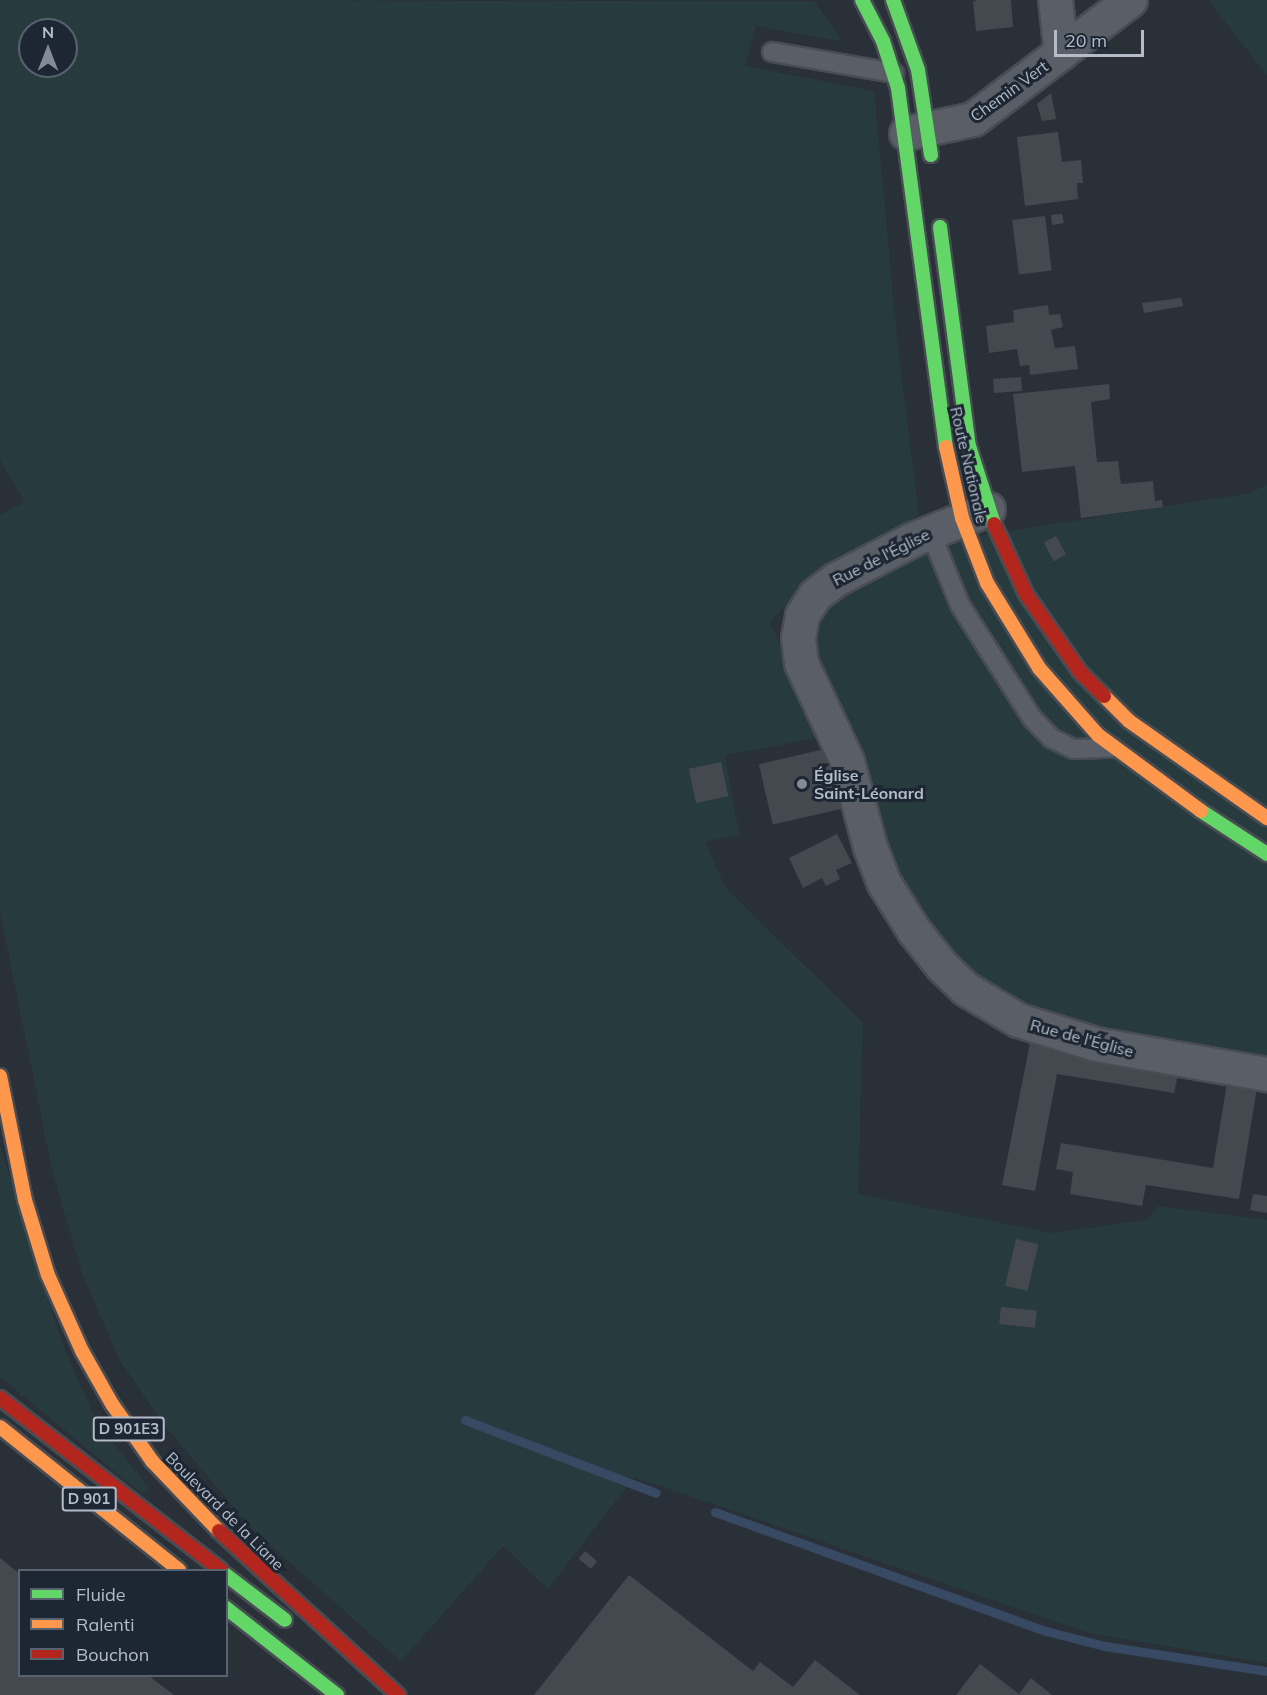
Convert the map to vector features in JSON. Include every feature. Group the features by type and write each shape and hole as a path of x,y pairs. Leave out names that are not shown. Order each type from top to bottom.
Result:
{"main road":[{"name":"Route Nationale","path":"862,0 884,40 894,73 933,174"},
{"name":"Route Nationale","path":"893,0 914,54 917,131 941,421 975,514 1026,594 1080,672 1148,736 1267,818"},
{"name":"Route Nationale","path":"937,207 975,514 990,589 1025,647 1066,702 1112,748 1173,794 1267,854"},
{"name":"Boulevard de la Liane","path":"0,1076 25,1200 48,1275 82,1351 112,1404 152,1461 207,1521 398,1695"},
{"name":"D 901","path":"0,1398 220,1569"},
{"name":"D 901","path":"0,1427 178,1569"},
{"path":"67,1501 169,1569"},
{"path":"228,1577 299,1632"},
{"path":"228,1609 337,1695"},
{"path":"345,1667 381,1695"}],"street":[{"path":"1055,0 1061,53"},
{"name":"Chemin Vert","path":"917,131 973,119 1130,0"},
{"name":"Rue de l'Église","path":"975,514 930,531 824,586 802,615 798,639 806,676 847,761 877,866 902,915 954,979 1018,1020 1105,1046 1267,1074"}],"lane":[{"path":"772,52 894,73"},
{"path":"930,531 960,605 1032,718 1051,738 1074,749 1112,748"}],"green space":[{"path":"0,0 814,1 843,42 756,26 745,66 874,91 897,337 919,515 886,538 814,576 770,622 823,737 725,755 739,834 705,842 725,887 863,1023 858,1194 1050,1233 1147,1220 1158,1206 1267,1220 1267,1663 1089,1633 634,1477 548,1589 503,1546 401,1661 251,1528 161,1421 119,1359 82,1273 52,1169 0,912 0,515 25,502 0,460"},
{"path":"1208,0 1267,0 1267,75 1259,65"},
{"path":"1267,484 1267,1060 1092,1034 986,993 923,929 894,873 811,669 816,608 862,578 946,541 1251,493"},
{"path":"0,1145 61,1340 97,1423 149,1488 141,1493 0,1377"}],"building":[{"path":"1011,0 1013,27 976,31 973,2"},
{"path":"1051,93 1056,119 1042,121 1037,104"},
{"path":"1058,132 1062,162 1081,160 1083,183 1077,183 1078,199 1025,206 1017,137"},
{"path":"1062,214 1064,223 1052,225 1051,215"},
{"path":"1045,216 1052,271 1019,275 1012,220"},
{"path":"1181,298 1183,306 1144,313 1142,303"},
{"path":"1048,305 1049,315 1060,314 1063,327 1051,330 1055,348 1075,346 1078,369 1030,375 1029,365 1020,366 1017,349 989,353 986,326 1014,322 1013,310"},
{"path":"1021,377 1022,391 994,393 993,379"},
{"path":"1109,384 1110,399 1091,402 1097,462 1118,461 1121,484 1153,481 1155,501 1162,500 1163,507 1081,518 1075,466 1022,472 1013,394"},
{"path":"1056,536 1066,554 1054,561 1044,543"},
{"name":"Église Saint-Léonard","path":"829,748 843,808 773,825 759,764"},
{"path":"721,762 728,796 696,803 689,769"},
{"path":"837,834 852,863 836,870 840,879 826,886 822,878 803,888 789,858"},
{"path":"1030,1043 1178,1074 1174,1093 1057,1074 1035,1191 1002,1185"},
{"path":"1228,1077 1258,1081 1239,1199 1146,1185 1142,1206 1070,1194 1073,1172 1056,1169 1061,1143 1213,1168"},
{"path":"1253,1194 1267,1196 1267,1213 1250,1210"},
{"path":"1016,1239 1038,1244 1028,1291 1005,1286"},
{"path":"1001,1307 1037,1311 1035,1328 999,1324"},
{"path":"585,1551 597,1561 591,1569 579,1559"},
{"path":"0,1558 18,1572 18,1677 150,1677 174,1695 0,1695"},
{"path":"629,1575 753,1671 760,1662 793,1687 815,1660 860,1695 534,1695"},
{"path":"980,1664 1019,1694 1031,1678 1052,1695 956,1695"}],"waterway":[{"path":"465,1420 656,1493"},
{"path":"715,1512 1046,1631 1105,1646 1267,1671"}],"traffic: fast":[{"path":"862,0 883,41 898,88 946,447"},
{"path":"893,0 918,70 931,155"},
{"path":"940,227 969,446 994,524"},
{"path":"1201,811 1267,854"},
{"path":"228,1577 285,1620"},
{"path":"228,1610 337,1695"}],"traffic: slow":[{"path":"946,447 962,518 987,583 1039,668 1098,735 1201,811"},
{"path":"1104,696 1129,721 1267,818"},
{"path":"0,1076 25,1200 48,1275 82,1351 112,1404 152,1461 219,1531"},
{"path":"0,1427 178,1569"}],"traffic: jam":[{"path":"994,524 1026,594 1080,672 1104,696"},
{"path":"0,1398 220,1569"},
{"path":"219,1531 398,1695"}],"place":[{"name":"Église Saint-Léonard","path":"802,784"}]}
